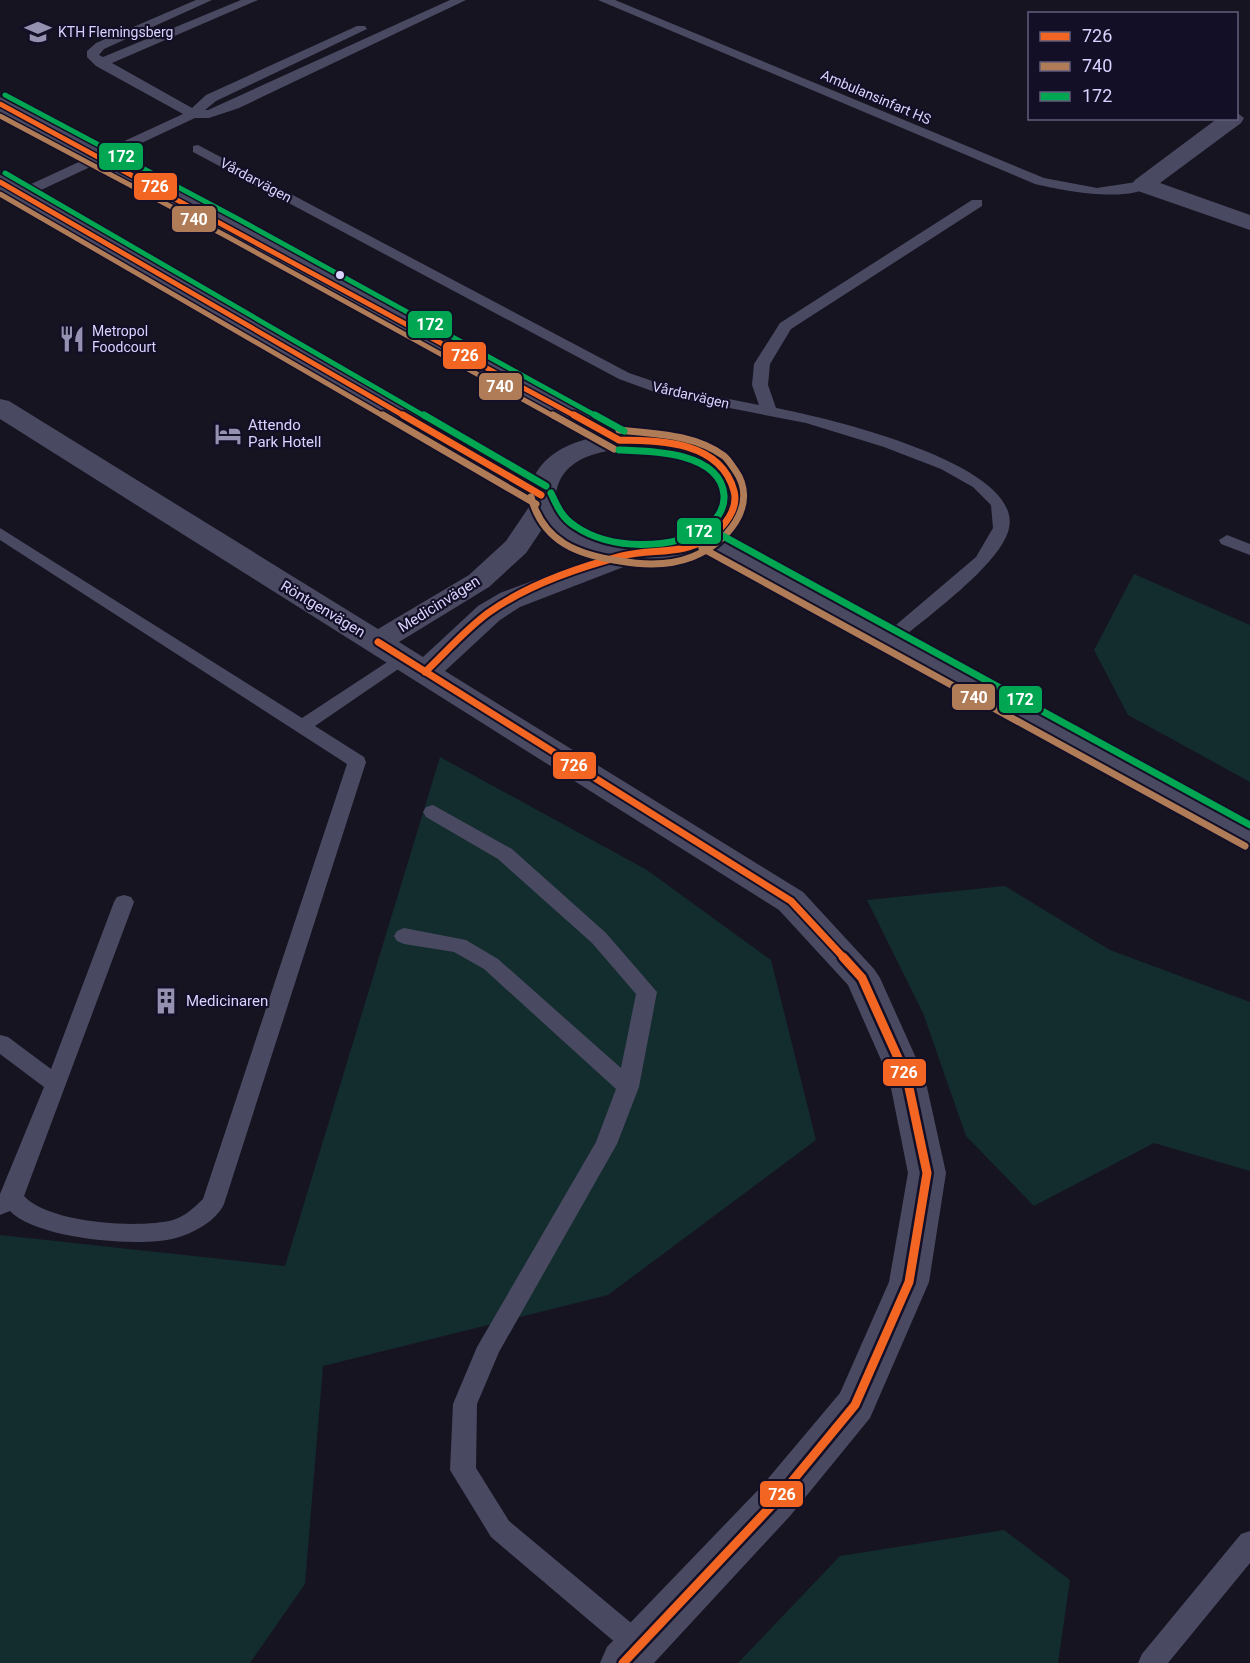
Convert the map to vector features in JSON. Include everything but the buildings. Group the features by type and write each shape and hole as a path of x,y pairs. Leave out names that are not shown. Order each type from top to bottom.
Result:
{"street":[{"path":"0,104 233,228 619,440"},
{"path":"1143,185 1231,120"},
{"path":"1143,185 1250,223"},
{"path":"10,188 542,501"},
{"name":"Röntgenvägen","path":"0,407 791,901 862,978 907,1078 927,1173 909,1282 855,1405 776,1502 631,1655"},
{"name":"Röntgenvägen","path":"0,422 37,429"},
{"path":"646,439 672,442 696,450 716,461 729,476 735,492 734,509 724,525 707,538 684,548 657,554 629,555 599,550 572,539 553,524 542,501 545,480 556,466 584,449 619,440 646,439"},
{"name":"Medicinvägen","path":"378,642 479,581 516,547 542,501"},
{"path":"707,538 1250,837"},
{"path":"414,666 510,600 629,555"}],"lane":[{"path":"206,0 100,46 93,51 93,57 193,114 209,114 234,105 460,0"},
{"path":"100,63 252,0"},
{"name":"Ambulansinfart HS","path":"604,0 1040,181 1097,192 1143,185"},
{"path":"10,188 99,158 193,114 211,98 361,29"},
{"name":"Vårdarvägen","path":"198,149 624,376 669,392 809,419 890,444 947,466 979,484 999,504 1001,528 983,560 889,640"},
{"path":"769,411 760,386 762,364 785,326 977,202"},
{"path":"0,534 357,762 213,1204 196,1220 182,1226 142,1233 68,1226 24,1211 6,1202 56,1084 124,902"},
{"path":"1227,540 1250,550"},
{"path":"301,727 414,666"},
{"path":"433,812 505,854 599,938 647,992 628,1087 606,1144 489,1347 465,1404 463,1470 500,1529 631,1655"},
{"path":"404,936 459,945 491,964 628,1087"},
{"path":"0,1043 56,1084"},
{"path":"1151,1663 1250,1543"}],"green space":[{"path":"1134,574 1250,625 1250,782 1128,715 1094,650"},
{"path":"440,757 647,870 771,960 816,1140 608,1295 323,1366 305,1584 250,1663 0,1663 0,1235 285,1266"},
{"path":"1005,886 1110,950 1250,1002 1250,1171 1154,1143 1034,1206 966,1136 923,1013 867,900"},
{"path":"1004,1530 1070,1580 1058,1663 738,1663 840,1556"}],"transit line":[{"name":"172","path":"5,95 238,219 624,431"},
{"name":"726","path":"0,104 233,228 619,440"},
{"name":"740","path":"0,116 228,237 614,449"},
{"name":"172","path":"5,173 546,486"},
{"name":"726","path":"0,182 541,495"},
{"name":"740","path":"0,194 536,504"},
{"name":"740","path":"531,497 539,519 552,536 570,548 592,557 647,565 692,557 725,538 743,511 744,482 725,456 684,437 619,430"},
{"name":"726","path":"425,672 488,613 519,594 555,578 610,559 630,554 654,554 691,547 720,529 731,513 735,501 730,478 720,464 706,454 672,443 619,440"},
{"name":"172","path":"551,493 559,512 574,526 594,536 618,542 642,544 687,537 705,528 718,515 724,498 722,484 714,472 684,458 649,451 619,450"},
{"name":"172","path":"712,530 1250,825"},
{"name":"740","path":"702,548 1245,846"},
{"name":"726","path":"378,642 791,901 862,978 907,1078 927,1173 909,1282 855,1405 775,1502 623,1663"}],"place":[{"name":"KTH Flemingsberg","path":"38,32"},
{"name":"Metropol Foodcourt","path":"72,339"},
{"name":"Attendo Park Hotell","path":"228,434"},
{"name":"Medicinaren","path":"166,1001"}]}
